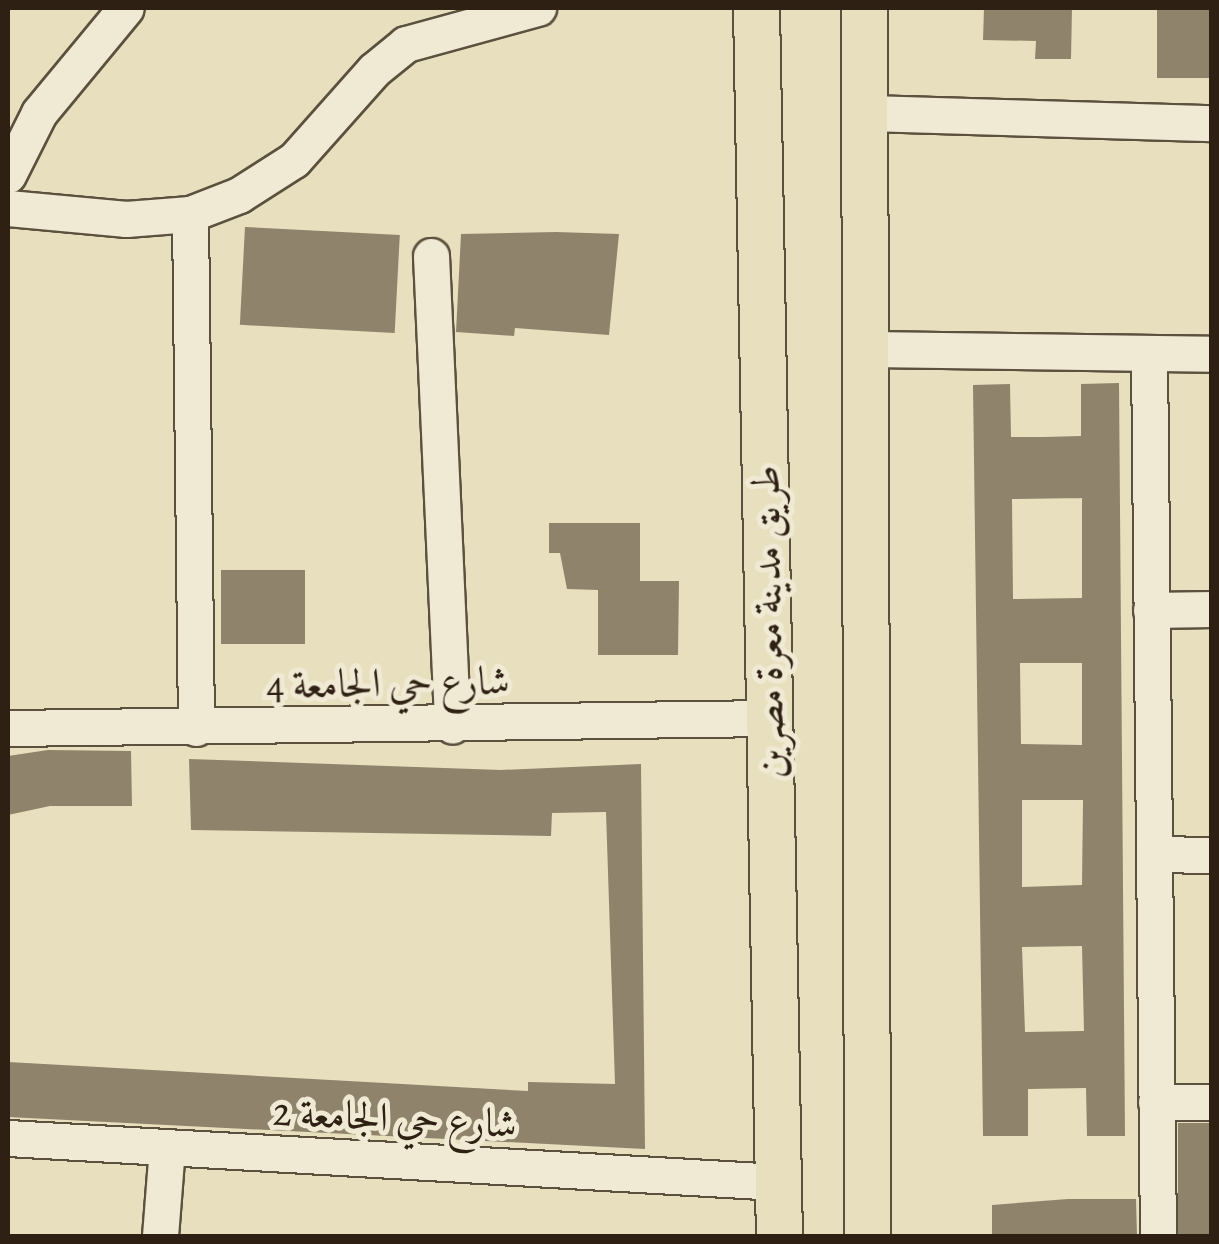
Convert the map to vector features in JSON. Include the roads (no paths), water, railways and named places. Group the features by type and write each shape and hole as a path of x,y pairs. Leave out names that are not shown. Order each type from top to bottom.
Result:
{"main road":[{"name":"طريق مدينة معرة مصرين","path":"756,8 779,1236"},
{"path":"864,8 869,113 867,1236"}],"street":[{"path":"8,175 39,114 126,8"},
{"path":"8,208 126,219 190,214 239,195 294,160 374,70 406,44 538,8"},
{"path":"869,113 1212,123"},
{"path":"190,214 196,728"},
{"path":"431,256 452,726"},
{"path":"869,349 1212,354"},
{"path":"1149,354 1158,1236"},
{"path":"1152,610 1212,609"},
{"name":"شارع حي الجامعة 4","path":"8,728 452,726 770,718"},
{"path":"1154,854 1212,855"},
{"path":"1156,1102 1212,1102"},
{"name":"شارع حي الجامعة 2","path":"8,1138 778,1182"},
{"path":"160,1236 167,1148"}]}
